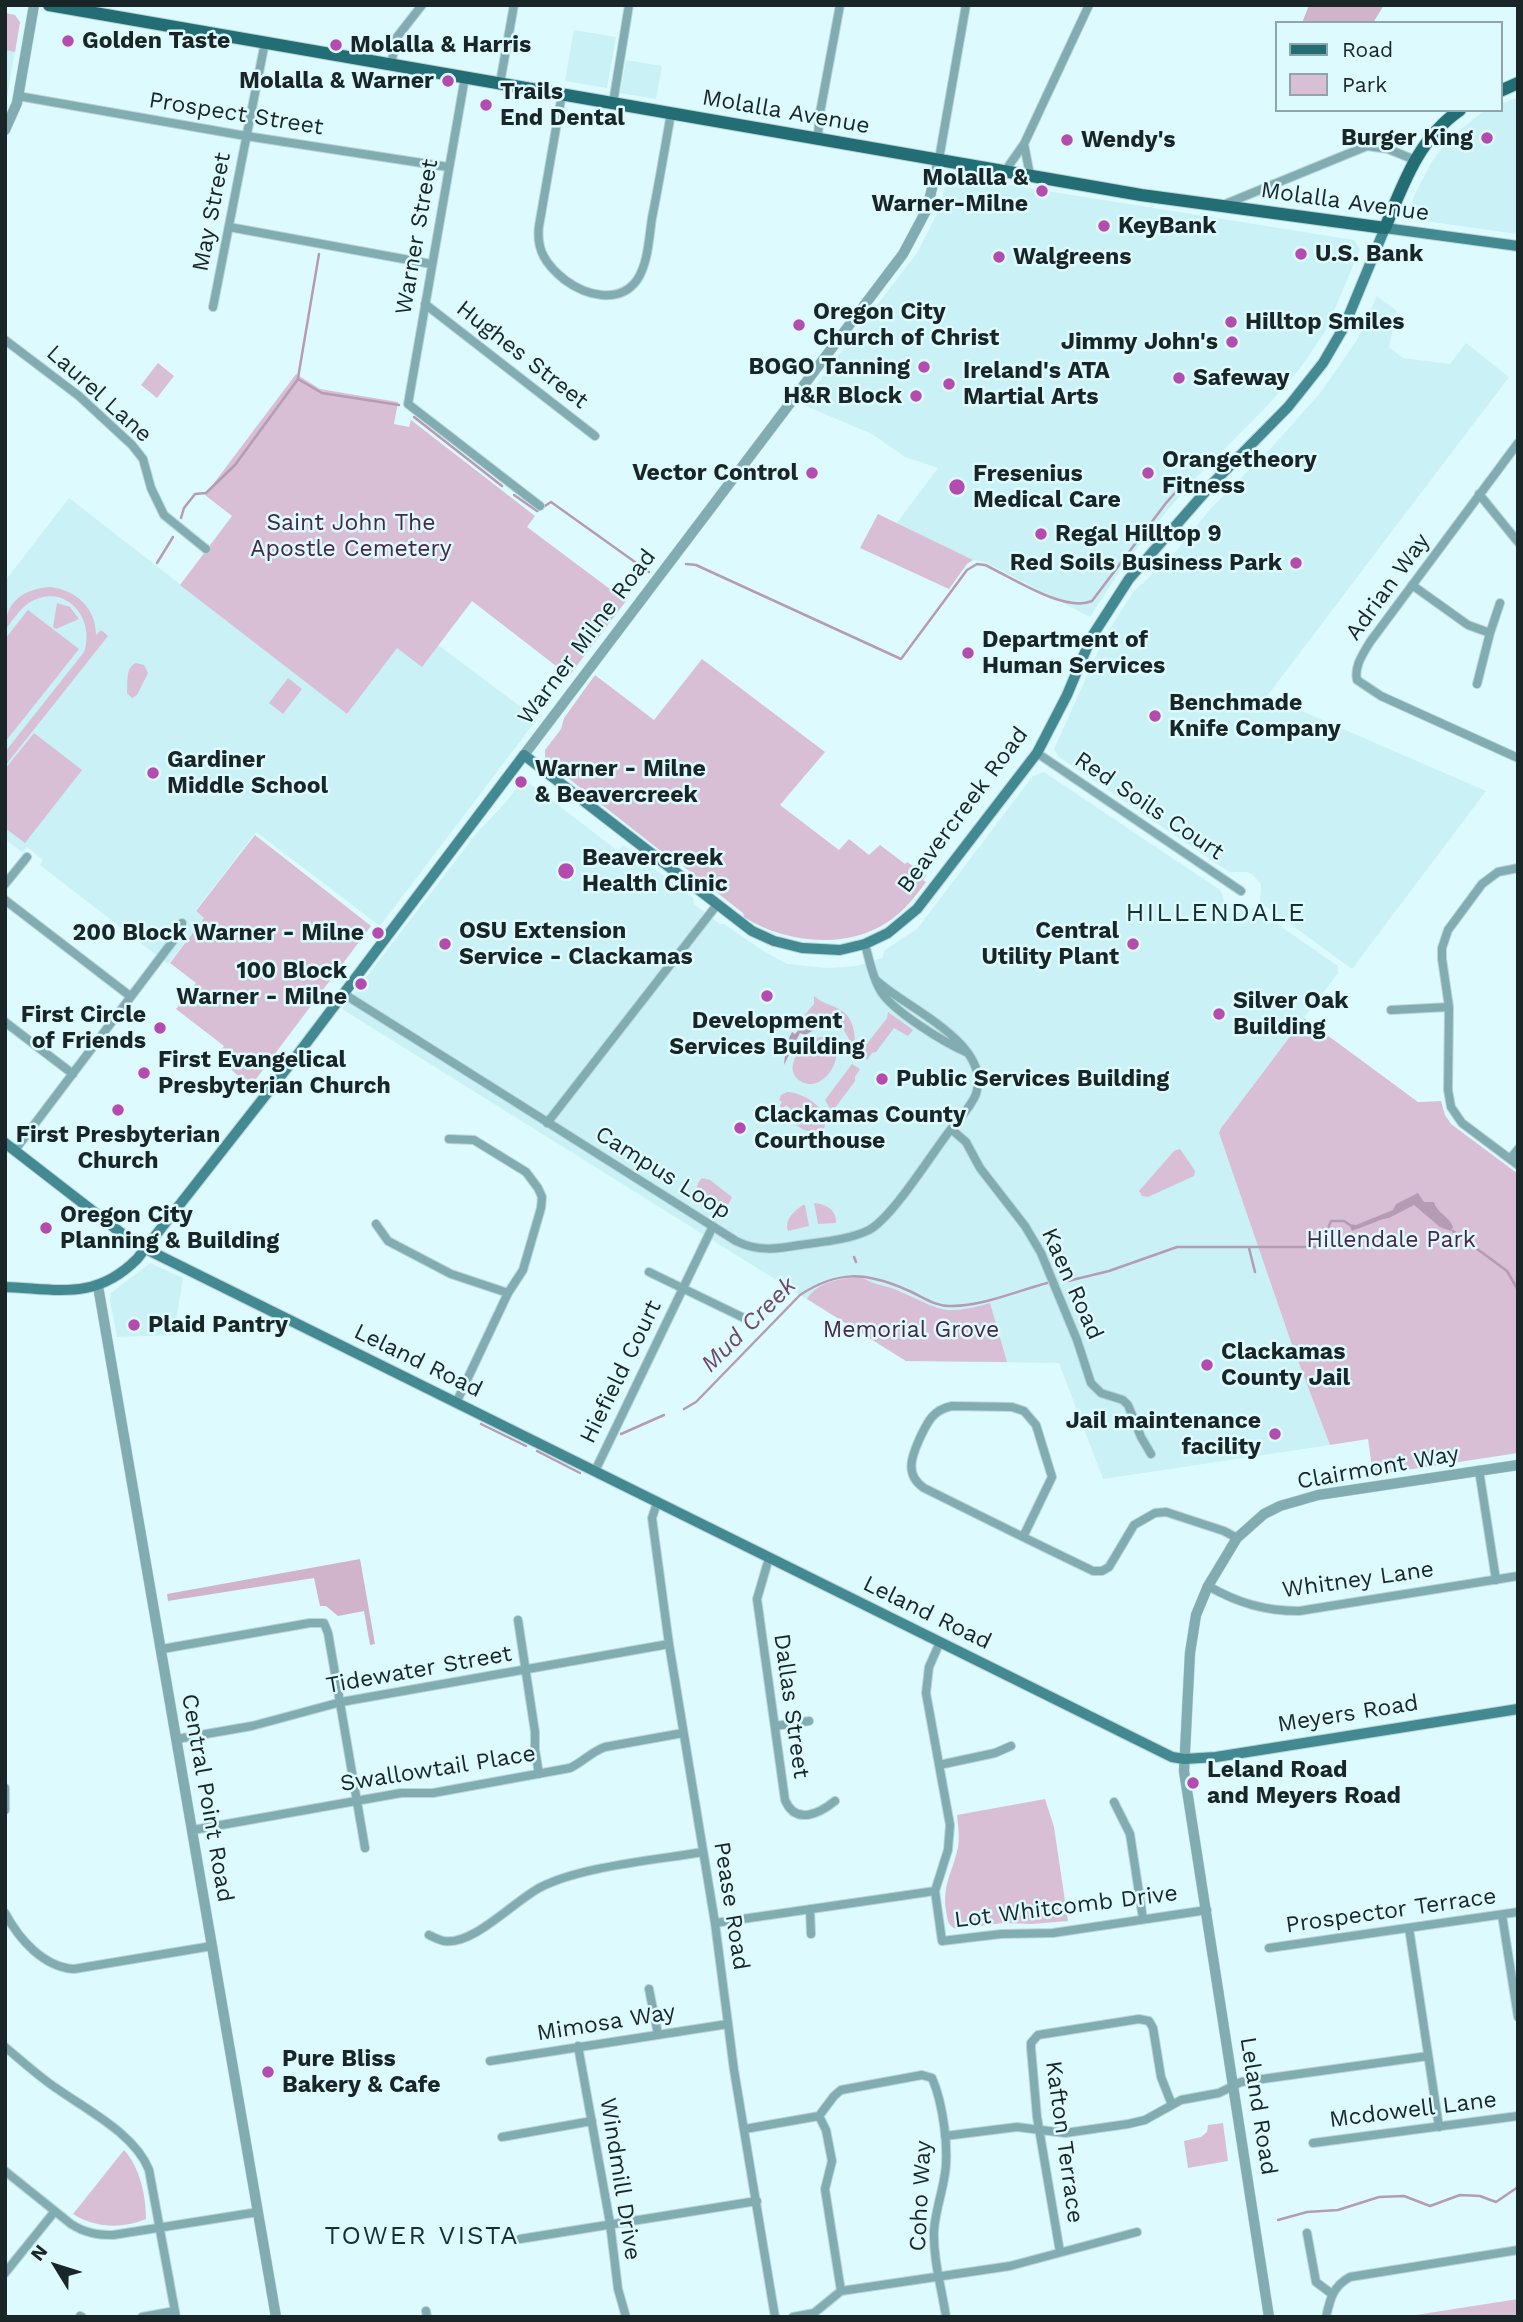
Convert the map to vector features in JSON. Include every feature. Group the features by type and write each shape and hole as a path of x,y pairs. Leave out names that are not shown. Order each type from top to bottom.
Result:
{"main road":[{"name":"Molalla Avenue","path":"50,5 1141,195 1518,246"},
{"path":"1502,90 1518,83"},
{"name":"Beavercreek Road","path":"524,755 752,931 789,945 827,950 865,944 888,933 917,909 1037,753 1067,695 1091,638 1129,579 1204,493 1289,407 1323,363 1344,327 1415,160 1436,131 1458,112"},
{"name":"Warner Milne Road","path":"98,1286 120,1274 146,1249 344,994 524,755"},
{"name":"Leland Road","path":"10,1146 120,1232 146,1249 1166,1754 1184,1759"},
{"path":"5,1287 48,1292 98,1286"},
{"name":"Meyers Road","path":"1184,1759 1216,1757 1518,1709"}],"street":[{"path":"5,130 14,113 18,96 34,5"},
{"path":"391,64 397,37 422,5"},
{"path":"500,83 514,5"},
{"path":"613,103 629,5"},
{"path":"818,138 819,118 840,5"},
{"name":"Warner Milne Road","path":"524,755 903,254 927,209 939,159 966,5"},
{"path":"1005,171 1024,144 1085,6"},
{"name":"May Street","path":"213,307 265,42"},
{"name":"Warner Street","path":"465,77 408,404 540,506"},
{"path":"562,94 538,243 544,260 556,273 576,288 594,294 610,295 625,290 637,280 641,272 671,113"},
{"name":"Prospect Street","path":"18,96 246,136 448,167"},
{"path":"1024,144 1030,175"},
{"path":"1222,206 1371,145 1415,160"},
{"path":"229,227 431,264"},
{"name":"Hughes Street","path":"425,304 595,436"},
{"name":"Laurel Lane","path":"5,340 79,397 132,445 143,459 151,488 164,516 206,549"},
{"name":"Adrian Way","path":"1518,443 1412,585 1359,662 1355,673 1357,680 1390,700 1518,758"},
{"path":"1479,494 1518,542"},
{"path":"1412,585 1468,625 1490,633"},
{"path":"1477,684 1500,603"},
{"name":"Red Soils Court","path":"1037,753 1241,891"},
{"path":"5,884 27,857"},
{"path":"1518,868 1506,869 1489,877 1448,930 1441,959 1449,1007 1448,1090 1451,1107 1462,1124 1518,1165"},
{"path":"5,900 130,996"},
{"path":"547,1123 716,905"},
{"path":"10,1146 73,1074 182,929 182,923"},
{"path":"865,944 881,993 891,1004 950,1045 968,1053 976,1065 978,1086 973,1100 951,1129"},
{"name":"Campus Loop","path":"344,994 746,1246 771,1250 816,1243 868,1230 884,1218 951,1129"},
{"path":"1391,1010 1449,1007"},
{"path":"5,1022 73,1074"},
{"name":"Kaen Road","path":"951,1129 966,1142 980,1168 1025,1226 1041,1253 1077,1340 1091,1383 1101,1394 1123,1400 1128,1405 1151,1454"},
{"path":"449,1139 474,1140 526,1172 542,1197 523,1270 508,1293 456,1403"},
{"path":"1510,1159 1518,1149"},
{"path":"376,1224 388,1241 451,1274 508,1293"},
{"name":"Hiefield Court","path":"594,1471 713,1226"},
{"name":"Hiefield Court","path":"649,1272 683,1289"},
{"name":"Central Point Road","path":"98,1286 276,2317"},
{"path":"683,1289 744,1318"},
{"path":"1023,1536 1052,1477 1032,1419 1024,1411 1012,1407 951,1406 937,1411 929,1420 911,1457 910,1469 915,1480 924,1489 1093,1571 1108,1567 1134,1525 1155,1513 1166,1512 1224,1531 1237,1538"},
{"name":"Clairmont Way","path":"1184,1759 1192,1630 1199,1605 1237,1538 1264,1514 1301,1499 1518,1465"},
{"path":"1479,1471 1496,1580"},
{"name":"Pease Road","path":"657,1503 652,1518 669,1644 704,1852 728,2024 775,2317"},
{"name":"Dallas Street","path":"768,1558 757,1598 785,1800 789,1808 799,1815 820,1813 835,1801"},
{"name":"Whitney Lane","path":"1208,1586 1236,1601 1257,1608 1299,1611 1518,1577"},
{"path":"518,1620 539,1774"},
{"path":"162,1649 310,1623 324,1623 341,1702 365,1848"},
{"name":"Lot Whitcomb Drive","path":"940,1642 929,1667 926,1693 950,1825 950,1839 935,1891 942,1941 1001,1934 1053,1933 1207,1910"},
{"name":"Tidewater Street","path":"177,1739 252,1726 341,1702 669,1644"},
{"path":"775,1726 809,1721"},
{"name":"Swallowtail Place","path":"193,1830 409,1791 433,1793 570,1768 593,1751 605,1747 683,1733"},
{"path":"939,1765 995,1753 1011,1746"},
{"name":"Leland Road","path":"1184,1759 1269,2317"},
{"path":"5,1788 5,1811"},
{"path":"1114,1802 1130,1834 1143,1919"},
{"path":"429,1935 446,1941 463,1937 481,1929 541,1887 583,1873 704,1852"},
{"path":"715,1923 935,1891"},
{"path":"810,1909 811,1934"},
{"name":"Prospector Terrace","path":"1269,1948 1518,1912"},
{"path":"5,1913 21,1937 50,1964 63,1969 212,1946"},
{"path":"1502,1915 1518,2017"},
{"path":"1409,1928 1439,2127"},
{"path":"649,1989 658,2034"},
{"name":"Kafton Terrace","path":"1060,2252 1038,2117 1031,2048 1033,2039 1038,2035 1139,2019 1149,2021 1153,2028 1161,2077 1172,2105"},
{"name":"Mimosa Way","path":"491,2061 728,2024"},
{"name":"Windmill Drive","path":"579,2046 610,2223 616,2278 626,2317"},
{"path":"5,2047 139,2150 149,2170 176,2314 142,2317"},
{"path":"945,2136 1017,2127 1074,2132 1128,2124 1145,2120 1195,2096 1219,2093 1241,2082 1428,2056"},
{"name":"Coho Way","path":"819,2116 834,2096 850,2087 922,2075 932,2078 937,2089 945,2136 945,2177 934,2229 946,2317"},
{"path":"745,2129 819,2116 826,2130 832,2161 825,2189 841,2291"},
{"name":"Mcdowell Lane","path":"1313,2143 1518,2116"},
{"path":"502,2137 592,2121"},
{"path":"5,2171 82,2231 97,2235 113,2235 258,2212"},
{"path":"520,2239 757,2201"},
{"path":"5,2273 55,2211"},
{"path":"793,2317 814,2313 841,2291 1010,2266 1137,2232"},
{"path":"1307,2233 1316,2282 1332,2294"},
{"path":"1326,2317 1335,2288 1350,2277 1518,2250"}],"shaded area":[{"path":"1309,5 1384,5 1374,21 1303,21"},
{"path":"5,13 15,15 20,23 5,108"},
{"path":"574,30 616,37 607,88 565,81"},
{"path":"626,60 662,66 656,99 620,93"},
{"path":"1518,97 1518,234 1425,221 1417,217 1412,209 1413,198 1431,163 1449,139 1481,113 1502,112 1502,103"},
{"path":"959,177 1354,240 1360,249 1326,330 1301,367 1166,512 1123,566 1090,617 985,562 973,560 896,524 938,468 905,457 872,434 801,404 917,253 937,214 945,187"},
{"path":"1377,296 1397,311 1389,347 1403,358 1450,364 1466,343 1509,377 1267,696 1486,791 1352,969 1260,902 1261,884 1252,874 1229,872 1059,757 1054,749 1105,636 1134,591 1172,556 1212,507 1273,446 1321,392 1357,340"},
{"name":"Gardiner Middle School","path":"69,498 347,714 397,647 422,666 438,645 537,719 380,926 256,832 195,911 204,918 168,964 40,865 43,860 27,847 22,852 5,839 5,581"},
{"path":"1044,772 1220,890 1227,907 1239,912 1254,908 1338,966 1338,973 1219,1133 1292,1345 1330,1445 1103,1479 1059,1363 906,1361 342,1009 476,834 524,779 618,851 623,845 693,898 694,904 720,924 787,964 827,968 857,966 882,958 885,950 917,929 1033,776"},
{"path":"805,1023 814,1030 805,1035 800,1033 784,1065 785,1055 782,1053 792,1032 795,1034"},
{"path":"1418,1193 1424,1202 1434,1202 1451,1223 1451,1231 1440,1227 1414,1205 1389,1218 1352,1231 1349,1224 1356,1225 1393,1210 1396,1204"},
{"path":"150,1263 183,1278 174,1335 117,1337 111,1293"},
{"path":"360,1559 375,1644 370,1645 364,1611 338,1616 326,1606 320,1606 314,1578 168,1601 167,1594"}],"green space":[{"path":"5,13 15,15 20,22 15,52 5,50"},
{"path":"158,363 174,376 157,398 141,385"},
{"name":"Saint John The Apostle Cemetery","path":"296,374 320,389 398,402 394,424 409,427 411,420 535,516 527,527 626,601 569,676 472,601 422,667 397,648 347,714 180,585 232,516 205,495"},
{"path":"878,514 973,560 949,589 860,548"},
{"path":"50,587 76,596 88,609 96,635 101,630 108,636 5,766 5,752 84,652 87,640 82,617 75,607 56,597 32,601 5,630 8,612 17,599 40,588"},
{"path":"57,603 70,607 79,619 56,629 53,627"},
{"path":"28,610 79,649 5,742 5,639"},
{"path":"702,659 825,752 780,805 839,850 849,839 869,855 880,845 905,864 907,862 926,875 923,880 926,882 897,915 880,927 842,939 801,938 761,926 744,917 743,913 678,860 676,863 545,760 545,750 595,675 654,720"},
{"path":"136,663 144,665 148,673 137,695 132,698 127,693 128,676 130,668"},
{"path":"288,678 302,689 283,714 269,703"},
{"path":"34,733 82,770 25,843 5,828 5,769"},
{"path":"255,835 371,926 250,1087 217,1056 224,1046 176,1009 196,983 170,963 204,918 196,911"},
{"path":"814,996 848,1017 855,1035 853,1054 849,1051 849,1039 841,1025 827,1022 814,1025 803,1017 814,1004"},
{"path":"888,1012 913,1030 908,1036 894,1028 867,1060 859,1054 887,1018"},
{"name":"Hillendale Park","path":"1304,1018 1418,1102 1441,1101 1451,1124 1518,1174 1518,1453 1373,1475 1368,1439 1330,1445 1292,1345 1219,1133"},
{"path":"820,1037 830,1041 835,1048 834,1066 820,1081 811,1084 802,1082 793,1070 793,1063 807,1043"},
{"path":"852,1064 860,1069 855,1081 832,1112 825,1100"},
{"path":"787,1092 801,1095 815,1103 824,1115 824,1129 813,1132 799,1127 796,1125 801,1117 796,1112 790,1120 786,1117 791,1109 786,1105 782,1110 782,1102 779,1100 781,1095"},
{"path":"1180,1149 1195,1171 1194,1176 1148,1197 1142,1196 1139,1191 1174,1151"},
{"path":"702,1178 710,1180 732,1197 727,1207 719,1208 696,1193"},
{"path":"814,1203 830,1209 835,1215 836,1223 818,1224"},
{"path":"803,1205 809,1226 788,1231 793,1213"},
{"name":"Memorial Grove","path":"862,1277 939,1308 959,1310 990,1303 1007,1362 906,1361 807,1299 824,1284"},
{"path":"1045,1799 1054,1827 1068,1921 1003,1923 956,1929 953,1927 949,1924 945,1902 959,1843 957,1815"},
{"path":"1223,2123 1228,2161 1188,2168 1184,2141 1201,2137 1207,2132 1208,2125"},
{"path":"124,2150 141,2182 146,2219 118,2226 90,2222 73,2214"},
{"path":"1518,2299 1518,2317 1403,2317"}],"waterway":[{"path":"298,378 319,254"},
{"path":"181,518 184,508 195,494 206,493 235,465 298,379 322,393 399,405"},
{"path":"414,417 502,486"},
{"path":"686,564 696,565 901,659 967,570 977,564 985,565 1053,598 1068,602 1092,601 1166,503 1190,476"},
{"path":"514,495 537,511 551,502 649,572"},
{"path":"157,563 173,537"},
{"name":"Mud Creek","path":"1068,1281 1109,1271 1177,1247 1316,1247 1324,1238 1331,1221 1344,1221 1350,1225"},
{"name":"Mud Creek","path":"1453,1231 1507,1271 1518,1290"},
{"path":"1249,1248 1255,1272"},
{"path":"854,1257 856,1262"},
{"name":"Mud Creek","path":"684,1409 696,1402 800,1295 827,1281 852,1276 865,1277 892,1284 946,1306 988,1301 1047,1283"},
{"name":"Mud Creek","path":"621,1434 664,1415"},
{"name":"Mud Creek","path":"481,1424 526,1446"},
{"name":"Mud Creek","path":"537,1451 580,1473"},
{"path":"1278,2220 1307,2212 1338,2210 1379,2197 1404,2196 1430,2206 1460,2195 1480,2196 1496,2202 1518,2187"}],"place":[{"name":"Golden Taste","path":"68,41"},
{"name":"Molalla & Harris","path":"336,45"},
{"name":"Molalla & Warner","path":"448,81"},
{"name":"Trails End Dental","path":"486,105"},
{"name":"Burger King","path":"1487,138"},
{"name":"Wendy's","path":"1067,140"},
{"name":"Molalla & Warner-Milne","path":"1042,191"},
{"name":"KeyBank","path":"1104,226"},
{"name":"U.S. Bank","path":"1301,254"},
{"name":"Walgreens","path":"999,257"},
{"name":"Hilltop Smiles","path":"1231,322"},
{"name":"Oregon City Church of Christ","path":"799,325"},
{"name":"Jimmy John's","path":"1232,342"},
{"name":"BOGO Tanning","path":"924,367"},
{"name":"Safeway","path":"1179,378"},
{"name":"Ireland's ATA Martial Arts","path":"949,384"},
{"name":"H&R Block","path":"916,396"},
{"name":"Vector Control","path":"812,473"},
{"name":"Orangetheory Fitness","path":"1148,473"},
{"name":"Fresenius Medical Care","path":"957,487"},
{"name":"Regal Hilltop 9","path":"1041,534"},
{"name":"Red Soils Business Park","path":"1296,563"},
{"name":"Department of Human Services","path":"968,653"},
{"name":"Benchmade Knife Company","path":"1155,716"},
{"name":"Gardiner Middle School","path":"153,773"},
{"name":"Warner - Milne & Beavercreek","path":"521,782"},
{"name":"Beavercreek Health Clinic","path":"566,871"},
{"name":"200 Block Warner - Milne","path":"378,933"},
{"name":"OSU Extension Service - Clackamas","path":"445,944"},
{"name":"Central Utility Plant","path":"1133,944"},
{"name":"100 Block Warner - Milne","path":"361,984"},
{"name":"Development Services Building","path":"767,996"},
{"name":"Silver Oak Building","path":"1219,1014"},
{"name":"First Circle of Friends","path":"160,1028"},
{"name":"First Evangelical Presbyterian Church","path":"144,1073"},
{"name":"Public Services Building","path":"882,1079"},
{"name":"First Presbyterian Church","path":"118,1110"},
{"name":"Clackamas County Courthouse","path":"740,1128"},
{"name":"Oregon City Planning & Building","path":"46,1228"},
{"name":"Plaid Pantry","path":"134,1325"},
{"name":"Clackamas County Jail","path":"1207,1365"},
{"name":"Jail maintenance facility","path":"1275,1434"},
{"name":"Leland Road and Meyers Road","path":"1193,1783"},
{"name":"Pure Bliss Bakery & Cafe","path":"268,2072"}],"district":[{"name":"HILLENDALE","path":"1216,913"},
{"name":"TOWER VISTA","path":"422,2236"}]}
